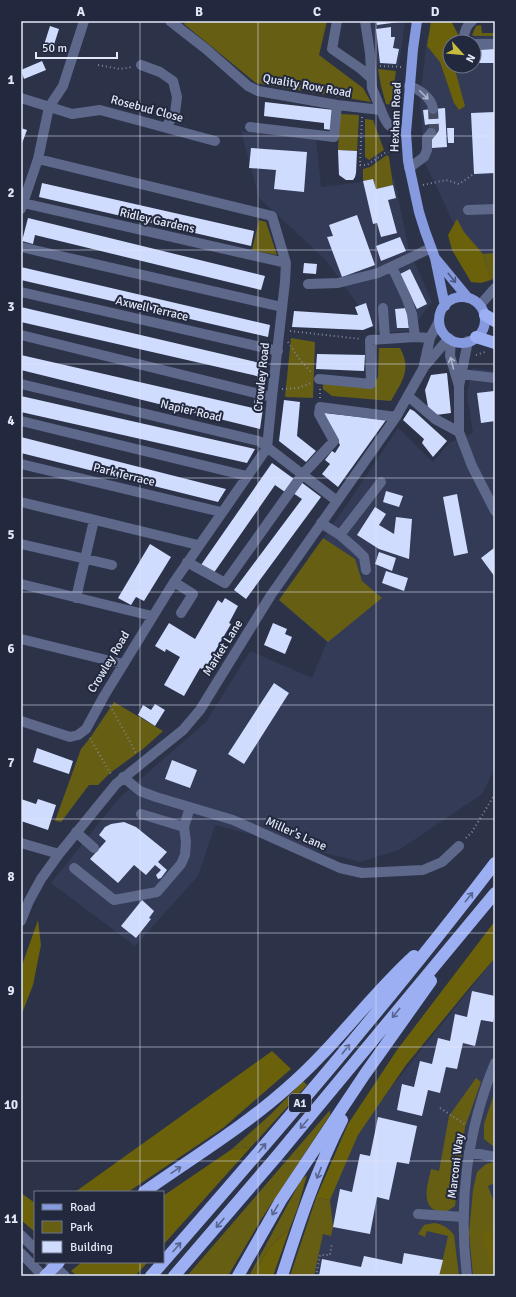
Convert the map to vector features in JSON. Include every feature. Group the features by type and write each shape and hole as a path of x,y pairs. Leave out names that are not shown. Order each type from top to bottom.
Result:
{"highway":[{"path":"472,339 492,347"},
{"name":"A1","path":"164,1261 320,1079 445,928 495,863"},
{"name":"A1","path":"174,1276 277,1156 495,893"},
{"path":"145,1191 248,1120 287,1089 328,1048 394,974 445,928"},
{"path":"238,1276 281,1200 365,1074 427,988 448,951"},
{"path":"282,1276 304,1210 331,1142 365,1074"},
{"path":"44,1276 55,1263"},
{"name":"A1","path":"151,1276 162,1263"}],"main road":[{"name":"Hexham Road","path":"417,21 409,86 406,145 412,187 424,231 435,258 445,306"},
{"name":"Hexham Road","path":"435,258 468,298"},
{"path":"456,298 473,299 487,313 484,327 472,339 459,342 450,339 443,333 439,321 442,310 445,306 451,300 456,298"}],"street":[{"path":"22,206 38,159 49,107 63,86 84,21"},
{"name":"Quality Row Road","path":"170,21 206,49 248,86 258,91 337,105 381,110"},
{"path":"337,21 332,49 362,69 371,78"},
{"path":"365,21 370,53 372,88 386,123 392,129 406,133"},
{"path":"464,34 471,22"},
{"path":"482,44 495,44"},
{"path":"141,65 160,72 172,81 177,97 175,113 166,127"},
{"path":"409,86 422,92 433,106 433,109"},
{"name":"Rosebud Close","path":"21,98 72,114 100,110 215,140"},
{"path":"250,127 334,137 337,105"},
{"path":"409,168 424,157 427,150 427,138 431,133"},
{"name":"Crowley Road","path":"38,159 272,216 286,263 282,307 285,331 278,351 272,393 267,448 198,545 152,616 86,729"},
{"name":"Ridley Gardens","path":"22,206 286,263"},
{"path":"468,210 495,209"},
{"path":"21,247 282,307"},
{"path":"308,284 338,283 378,273 431,248"},
{"path":"392,267 407,299 412,314 415,337"},
{"path":"487,313 495,288"},
{"name":"Axwell Terrace","path":"21,292 278,351"},
{"path":"383,308 385,339"},
{"name":"Market Lane","path":"424,367 430,338 439,321"},
{"path":"21,335 272,393"},
{"path":"319,379 371,384 370,340 415,337 430,338"},
{"path":"450,339 450,356 459,386"},
{"name":"Market Lane","path":"21,921 29,901 41,879 76,832 120,780 183,730 200,710 271,595 396,417 424,367 450,339"},
{"path":"472,339 464,358 459,386 459,432 472,466 495,511"},
{"path":"461,374 495,378"},
{"name":"Napier Road","path":"21,384 259,441 337,501"},
{"path":"408,396 435,419 459,432"},
{"path":"187,562 225,583 302,475 334,441 319,414 320,408 396,417"},
{"path":"21,421 247,476"},
{"name":"Park Terrace","path":"21,464 221,512"},
{"path":"340,535 381,482"},
{"path":"21,502 198,545"},
{"path":"76,598 94,520"},
{"path":"321,523 340,535 364,557 366,570"},
{"path":"21,544 112,565"},
{"path":"174,582 193,594 181,613"},
{"path":"21,584 152,616"},
{"path":"21,639 123,664"},
{"path":"21,720 70,737 78,735 86,729"},
{"name":"Miller's Lane","path":"120,780 140,791 156,797 233,820 340,868 362,873 424,870 442,862 459,846"},
{"path":"74,868 114,900 157,892 181,864 185,855 186,842 184,827 190,807"},
{"path":"141,814 184,827"},
{"path":"76,832 94,848"},
{"path":"21,843 59,854"},
{"name":"Marconi Way","path":"467,1276 464,1254 464,1217 465,1183 469,1152 481,1100 495,1063"},
{"path":"469,1152 495,1157"},
{"path":"418,1214 464,1217"},
{"path":"21,1236 34,1247"},
{"path":"21,1253 44,1276"},
{"path":"55,1263 65,1276"}],"path":[{"path":"98,65 120,69 141,65"},
{"path":"385,66 411,68"},
{"path":"362,108 360,165 367,165 385,153 406,145"},
{"path":"412,187 446,180 459,184 474,174"},
{"path":"320,408 319,379 300,360 288,342 285,331 370,340"},
{"path":"464,358 471,359 492,347"},
{"path":"272,393 298,388 319,379"},
{"path":"104,696 141,763"},
{"path":"86,729 120,780"},
{"path":"459,846 472,832 495,794"},
{"path":"440,1108 474,1130"},
{"path":"316,1276 320,1255 330,1256 332,1243"},
{"path":"21,1273 25,1276"}],"shaded area":[{"path":"371,21 405,21 399,66 378,64"},
{"path":"431,21 451,21 458,34 442,34 442,68 440,62 427,46"},
{"path":"482,36 495,36 495,282 491,280 454,224 425,163 420,102 427,38 442,38 442,74 482,74"},
{"path":"444,74 456,74 465,106 459,110 454,103"},
{"path":"241,131 316,139 321,187 394,178 409,250 432,302 410,331 378,333 325,259 259,198"},
{"path":"457,219 464,232 483,254 491,280 481,283 471,282 452,250 448,235"},
{"path":"472,368 495,371 495,768 482,794 399,850 360,862 215,825 198,876 135,946 51,883 120,797 206,722 250,651 312,678 327,642 279,600 344,509 398,428 433,462 449,443 473,433 467,394"},
{"path":"38,920 41,945 33,985 21,1016 21,968"},
{"path":"495,921 495,958 406,1065 358,1135 330,1200 316,1198 348,1124 397,1050"},
{"path":"495,958 495,1276 295,1276 353,1135"},
{"path":"272,1051 291,1069 223,1128 129,1191 76,1191"},
{"path":"251,1147 164,1244 164,1195 232,1149"},
{"path":"21,1193 34,1202 34,1231 21,1220"},
{"path":"290,1228 273,1276 252,1276 269,1248"},
{"path":"490,1229 495,1247 495,1276 493,1276 482,1235"},
{"path":"81,1263 147,1263 135,1276 77,1276 71,1271"}],"green space":[{"path":"186,21 327,21 319,55 363,88 371,102 256,83 184,24"},
{"path":"481,25 482,33 495,33 495,36 472,34 476,26"},
{"path":"378,69 396,71 391,105 386,104"},
{"path":"340,114 359,115 357,151 338,150"},
{"path":"365,119 373,120 384,150 369,160 365,157"},
{"path":"387,155 389,157 393,185 376,189 373,179 363,181 363,169 370,167"},
{"path":"259,220 266,222 277,255 252,250"},
{"path":"495,253 495,278 491,280 483,254"},
{"path":"291,338 315,342 313,398 285,397"},
{"path":"379,348 400,348 404,356 404,375 391,401 332,396 323,389 323,383 371,388 378,377"},
{"path":"323,538 355,559 362,581 382,598 328,642 279,600"},
{"path":"114,702 163,731 143,749 110,773 98,785 89,785 61,822 55,821 81,749"},
{"path":"476,1078 481,1082 465,1127 455,1206 446,1212 436,1210 429,1205 427,1201 427,1190 431,1169 439,1171 449,1116"},
{"path":"303,1081 307,1085 251,1147 232,1149 271,1114"},
{"path":"495,1091 494,1147 484,1139 484,1124"},
{"path":"330,1110 330,1115 262,1218 228,1276 187,1276"},
{"path":"495,1162 495,1183 488,1186 495,1205 495,1276 473,1276 469,1233 473,1190 477,1172 486,1164"},
{"path":"307,1175 298,1207 290,1228 269,1248 252,1276 249,1276 301,1180"},
{"path":"316,1198 330,1200 333,1227 331,1236 323,1234 314,1276 290,1276"},
{"path":"434,1223 440,1224 450,1230 454,1235 459,1276 439,1276 448,1236 427,1231 425,1237 418,1234 424,1225"}],"building":[{"path":"376,21 399,21 399,22 377,25"},
{"path":"50,26 59,29 52,51 43,48"},
{"path":"391,27 391,37 395,37 393,48 399,49 396,64 380,63 376,29"},
{"path":"495,49 495,63 482,63 482,50"},
{"path":"42,61 46,70 24,79 21,70"},
{"path":"265,102 334,110 332,130 324,129 324,123 264,116"},
{"path":"445,108 447,147 432,148 430,124 425,125 423,110"},
{"path":"495,112 495,173 474,174 471,113"},
{"path":"21,128 27,130 21,146"},
{"path":"447,128 454,128 454,143 448,143"},
{"path":"251,148 307,152 304,192 274,189 276,170 249,168"},
{"path":"338,150 357,151 356,173 353,180 346,180 339,175"},
{"path":"373,179 376,189 393,185 396,198 388,200 397,233 381,237 377,223 373,224 363,181"},
{"path":"42,183 254,231 251,246 39,197"},
{"path":"357,215 375,265 342,277 327,237 333,236 329,225"},
{"path":"28,218 265,276 261,290 35,235 33,244 22,241"},
{"path":"400,237 406,251 381,261 376,246"},
{"path":"304,263 317,264 316,274 303,273"},
{"path":"21,267 270,325 268,337 21,280"},
{"path":"410,269 427,304 417,309 400,274"},
{"path":"366,303 373,326 363,330 292,327 294,311 358,315 355,307"},
{"path":"21,307 264,364 261,377 21,322"},
{"path":"407,308 409,328 397,328 395,309"},
{"path":"317,354 365,355 364,371 316,369"},
{"path":"21,355 253,408 255,399 264,401 260,429 21,370"},
{"path":"447,373 451,413 436,415 428,407 425,390 431,375"},
{"path":"494,391 495,421 481,423 477,393"},
{"path":"21,396 255,449 247,463 21,412"},
{"path":"284,400 300,402 297,436 316,451 306,462 279,441"},
{"path":"410,409 447,441 433,457 422,443 424,439 403,420"},
{"path":"324,413 386,420 338,487 322,474 330,464 325,460 332,451 335,453 340,445"},
{"path":"21,437 226,489 218,502 21,453"},
{"path":"272,463 294,479 285,492 275,485 213,574 201,565"},
{"path":"301,482 321,497 246,599 234,590 302,499 293,493"},
{"path":"386,491 403,496 399,507 383,502"},
{"path":"457,494 468,553 454,556 443,497"},
{"path":"375,507 386,514 379,525 394,534 396,517 412,519 409,559 379,549 357,535"},
{"path":"150,544 171,557 144,601 136,597 131,605 118,598"},
{"path":"494,548 495,549 495,577 481,558"},
{"path":"379,552 396,558 392,571 375,564"},
{"path":"386,571 408,578 404,591 382,583"},
{"path":"225,598 238,606 229,623 231,624 214,653 216,654 206,671 200,668 184,696 164,685 180,657 166,649 165,652 155,646 169,623 195,639 218,600 222,603"},
{"path":"273,623 287,629 285,634 292,637 285,654 264,645"},
{"path":"274,683 289,693 244,764 228,754"},
{"path":"155,704 165,710 155,726 138,715 143,705 151,710"},
{"path":"37,748 73,761 69,774 33,762"},
{"path":"172,760 197,770 190,788 165,779"},
{"path":"21,799 36,804 38,799 56,805 48,830 21,821"},
{"path":"124,822 136,827 167,852 158,862 167,870 161,878 158,879 156,875 161,870 155,865 146,875 134,865 118,883 90,859 106,841 99,835 105,827 111,824"},
{"path":"142,900 154,911 149,918 151,919 136,938 121,926"},
{"path":"472,991 495,996 495,1013 493,1022 481,1020 475,1046 463,1043 457,1069 446,1067 440,1093 428,1090 422,1116 397,1110 402,1084 414,1087 420,1061 432,1064 438,1038 450,1041 455,1014 467,1017"},
{"path":"378,1117 417,1126 409,1164 397,1162 389,1200 377,1197 370,1234 333,1227 340,1189 352,1192 360,1154 370,1156"},
{"path":"404,1253 443,1260 439,1276 319,1276 322,1259 361,1267 364,1256 402,1264"}],"tunnel":[{"path":"431,133 434,129 433,109"}]}
